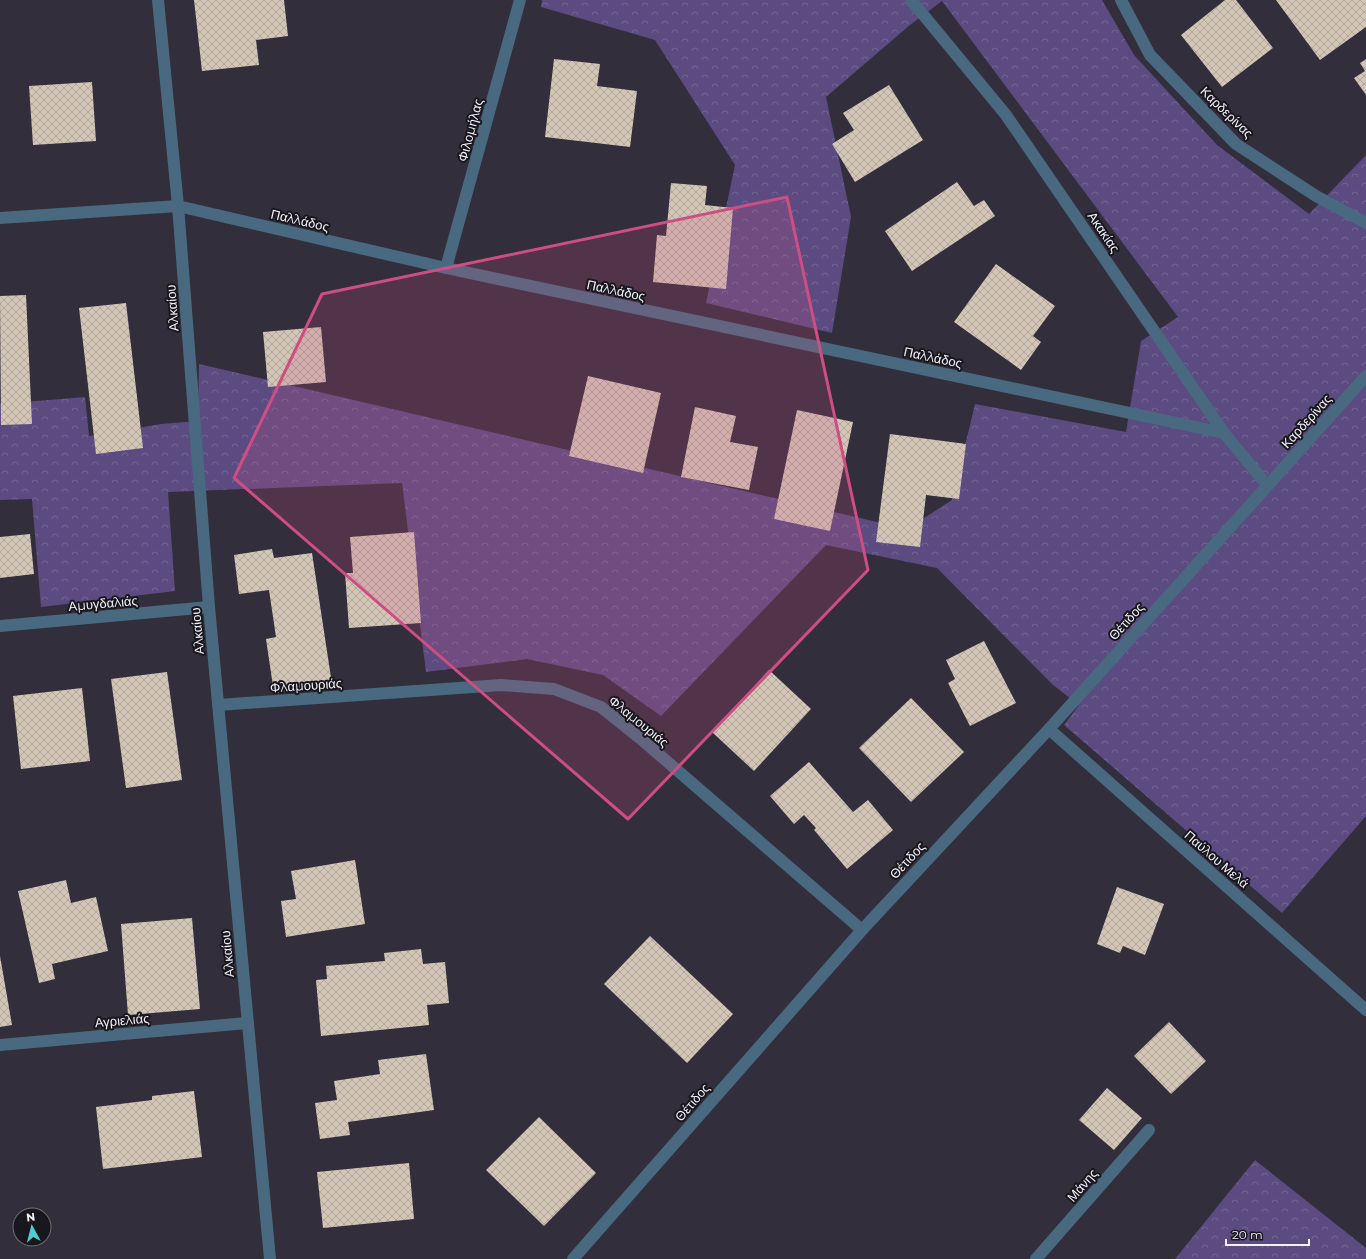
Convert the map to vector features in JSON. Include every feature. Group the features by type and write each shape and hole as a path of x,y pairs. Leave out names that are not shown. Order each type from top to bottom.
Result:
{"street":[{"name":"Αλκαίου","path":"158,0 178,206 209,607 270,1259"},
{"name":"Φιλομήλας","path":"446,268 520,0"},
{"name":"Ακακίας","path":"911,0 1006,115 1224,433 1267,485"},
{"name":"Καρδερίνας","path":"1121,0 1150,55 1236,144 1316,196 1366,223"},
{"name":"Παλλάδος","path":"0,218 178,206 446,268 1224,433"},
{"name":"Καρδερίνας","path":"1267,485 1366,376"},
{"name":"Θέτιδος","path":"573,1259 862,930 1049,729 1267,485"},
{"name":"Αμυγδαλιάς","path":"0,626 209,607"},
{"name":"Φλαμουριάς","path":"218,705 500,685 554,689 600,707 641,739 862,930"},
{"name":"Παύλου Μελά","path":"1049,729 1366,1010"},
{"name":"Αγριελιάς","path":"0,1045 247,1023"},
{"name":"Μάνης","path":"1036,1259 1149,1130"}],"highlighted area":[{"path":"787,197 868,570 628,819 234,478 322,294"}],"green space":[{"path":"542,0 1102,0 1134,55 1217,145 1309,214 1366,155 1366,816 1282,913 1064,725 1079,705 1053,685 937,568 826,545 661,716 603,675 527,659 426,672 402,483 168,492 175,591 41,607 32,499 0,500 0,404 85,397 89,436 161,424 198,421 199,364 907,529 952,500 975,404 1126,432 1141,341 1178,317 942,1 910,25 826,97 851,217 832,333 706,303 735,165 655,40 541,7"},
{"path":"1255,1160 1366,1248 1366,1259 1175,1259"}],"building":[{"path":"194,0 284,0 288,36 256,40 259,65 202,71"},
{"path":"1225,0 1236,0 1273,48 1222,87 1181,35"},
{"path":"1276,0 1366,0 1366,27 1320,60"},
{"path":"554,59 600,64 597,86 637,91 630,147 545,137"},
{"path":"1366,59 1366,95 1354,78 1365,71 1360,63"},
{"path":"92,82 96,141 33,145 29,86"},
{"path":"889,85 923,140 855,182 832,144 854,130 843,113"},
{"path":"957,182 974,206 984,200 995,216 912,271 885,231"},
{"path":"671,183 707,186 705,205 733,208 726,289 653,282 657,235 666,236"},
{"path":"996,264 1055,306 1033,336 1041,342 1021,370 954,322"},
{"path":"26,295 32,424 1,425 0,296"},
{"path":"126,303 143,448 96,454 79,308"},
{"path":"321,327 326,382 268,387 263,332"},
{"path":"588,376 661,393 643,473 569,456"},
{"path":"695,407 736,416 730,442 758,447 749,490 681,477"},
{"path":"797,410 853,422 830,531 774,519"},
{"path":"890,434 966,444 959,499 926,495 920,547 876,542"},
{"path":"414,532 421,623 349,628 345,573 353,573 350,537"},
{"path":"30,534 34,574 0,578 0,537"},
{"path":"272,549 274,558 312,553 332,684 274,693 266,639 276,637 269,590 239,594 234,555"},
{"path":"984,641 1016,703 970,726 948,683 955,679 946,660"},
{"path":"769,670 811,709 754,771 712,732"},
{"path":"167,672 182,780 126,788 111,679"},
{"path":"82,688 90,761 21,769 13,696"},
{"path":"911,698 964,752 911,802 859,748"},
{"path":"809,762 853,812 868,800 893,830 847,869 814,830 816,828 804,815 794,824 770,796"},
{"path":"355,860 365,924 286,937 281,901 296,899 291,871"},
{"path":"66,880 71,903 96,897 108,951 52,964 55,979 39,983 18,891"},
{"path":"1117,887 1164,904 1145,955 1123,946 1120,953 1097,944"},
{"path":"192,918 200,1009 128,1015 121,924"},
{"path":"650,936 733,1014 687,1063 604,984"},
{"path":"421,949 423,964 445,962 449,1003 427,1005 429,1025 321,1036 316,980 327,979 326,966 385,961 384,953"},
{"path":"0,956 12,1025 0,1027"},
{"path":"1169,1022 1206,1061 1171,1094 1134,1056"},
{"path":"426,1054 434,1110 348,1122 350,1135 320,1139 315,1103 337,1100 334,1081 380,1074 378,1060"},
{"path":"1107,1088 1142,1118 1114,1150 1079,1120"},
{"path":"194,1091 202,1157 103,1169 96,1107 152,1100 152,1096"},
{"path":"539,1117 596,1173 544,1226 486,1170"},
{"path":"409,1163 414,1219 323,1228 317,1172"}]}
